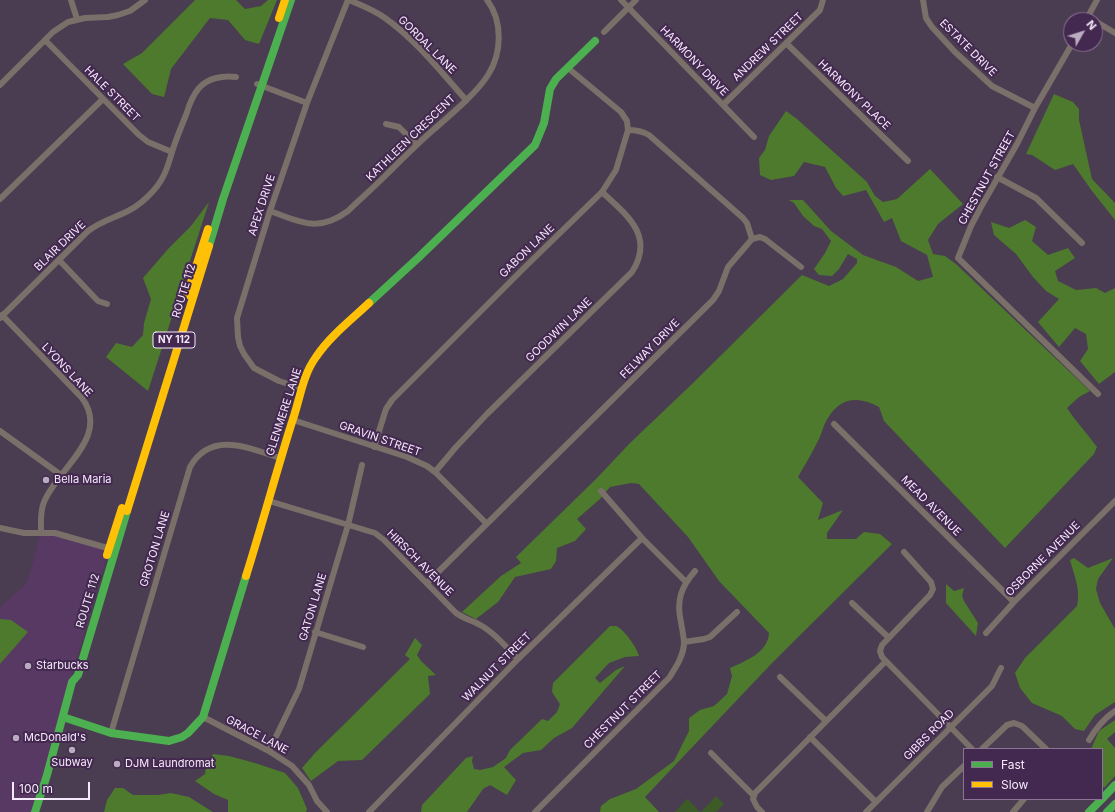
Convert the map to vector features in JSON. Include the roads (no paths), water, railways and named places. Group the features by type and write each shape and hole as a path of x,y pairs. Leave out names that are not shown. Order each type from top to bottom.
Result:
{"main road":[{"name":"ROUTE 112","path":"260,85 285,0"},
{"name":"ROUTE 112","path":"35,812 63,717 72,682 71,678 112,550 219,194 243,121 260,85 291,0"},
{"name":"GLENMERE LANE","path":"63,717 111,732 169,741 182,737 188,733 203,717 269,501 301,388 315,358 329,340 418,258 535,145 544,122 550,89 556,79 595,41"},
{"path":"1103,798 1115,785"},
{"path":"1089,812 1101,800"},
{"path":"1107,812 1115,804"}],"street":[{"path":"71,0 77,19"},
{"path":"0,85 60,27 77,19 118,15 130,11 145,0"},
{"name":"GORDAL LANE","path":"348,0 374,11 395,26 422,52 466,100"},
{"name":"APEX DRIVE","path":"301,388 279,381 254,368 244,354 238,337 238,318 270,211 308,103 348,0"},
{"name":"KATHLEEN CRESCENT","path":"270,211 318,225 328,223 338,218 466,100 481,85 489,74 498,50 499,43 497,24 494,13 487,0"},
{"name":"HARMONY DRIVE","path":"621,0 754,136"},
{"path":"604,32 636,0"},
{"name":"ANDREW STREET","path":"723,105 820,10 823,0"},
{"name":"ESTATE DRIVE","path":"923,0 926,18 932,27 955,52 992,86 1035,108"},
{"path":"1093,12 1097,0"},
{"path":"1103,26 1115,32"},
{"name":"HALE STREET","path":"45,40 139,135 148,142 172,152"},
{"name":"HARMONY PLACE","path":"786,43 908,161"},
{"name":"CHESTNUT STREET","path":"1067,52 971,226 958,258 1098,394"},
{"path":"568,68 625,116 628,130 638,130 649,135 743,218 747,223 752,239 760,237 765,239 801,267"},
{"name":"BLAIR DRIVE","path":"1,316 92,228 104,220 129,211 150,196 163,178 169,165 172,152 190,102 200,87 205,82 214,78 223,76 236,77"},
{"path":"260,85 308,103"},
{"path":"0,199 103,99"},
{"path":"386,124 399,127 417,145"},
{"name":"GABON LANE","path":"374,447 386,409 392,400 602,192 616,170 628,130"},
{"path":"998,177 1036,198 1082,243"},
{"name":"GOODWIN LANE","path":"435,472 456,446 487,414 632,272 636,266 640,248 640,240 636,228 629,217 602,192"},
{"name":"FELWAY DRIVE","path":"427,583 713,300 719,291 728,267 752,239"},
{"path":"59,260 98,301 107,304"},
{"name":"LYONS LANE","path":"1,316 86,403 90,423 86,441 44,500 41,515 41,532"},
{"name":"GRAVIN STREET","path":"293,420 407,457 427,466 435,472 487,524"},
{"name":"MEAD AVENUE","path":"834,424 1014,602"},
{"path":"0,431 61,475"},
{"name":"GROTON LANE","path":"111,732 190,467 193,462 202,452 210,448 226,444 242,446 280,458"},
{"name":"GATON LANE","path":"269,751 299,689 348,526 362,465"},
{"path":"601,491 642,538 686,582"},
{"name":"HIRSCH AVENUE","path":"269,501 375,533 456,613 490,631 518,659"},
{"name":"OSBORNE AVENUE","path":"986,633 1014,602 1115,501"},
{"path":"0,528 24,533 41,532 65,534 112,550"},
{"name":"WALNUT STREET","path":"369,812 518,659 642,538"},
{"path":"904,552 931,582 933,589 930,595 888,637 882,645 881,655 885,662 971,748"},
{"name":"CHESTNUT STREET","path":"535,812 669,678 681,657 684,642 678,612 678,604 686,582 695,571"},
{"path":"852,603 888,637"},
{"path":"684,642 704,640 710,637 737,612"},
{"path":"315,632 363,646"},
{"path":"754,797 755,793 885,662"},
{"name":"GIBBS ROAD","path":"866,812 992,686 1001,668"},
{"path":"780,677 826,721"},
{"path":"1089,740 1095,729 1104,719 1115,711"},
{"name":"GRACE LANE","path":"203,717 283,759 298,771 317,801 327,812"},
{"path":"983,748 1008,725 1014,723 1022,726 1045,748"},
{"path":"810,737 876,802"},
{"path":"711,753 754,797 757,807 762,812"},
{"path":"927,812 942,787 963,767"},
{"path":"1014,812 1023,800"}],"place":[{"name":"Bella Maria","path":"46,480"},
{"name":"Starbucks","path":"28,666"},
{"name":"McDonald's","path":"16,738"},
{"name":"Subway","path":"72,750"},
{"name":"DJM Laundromat","path":"117,764"}]}
